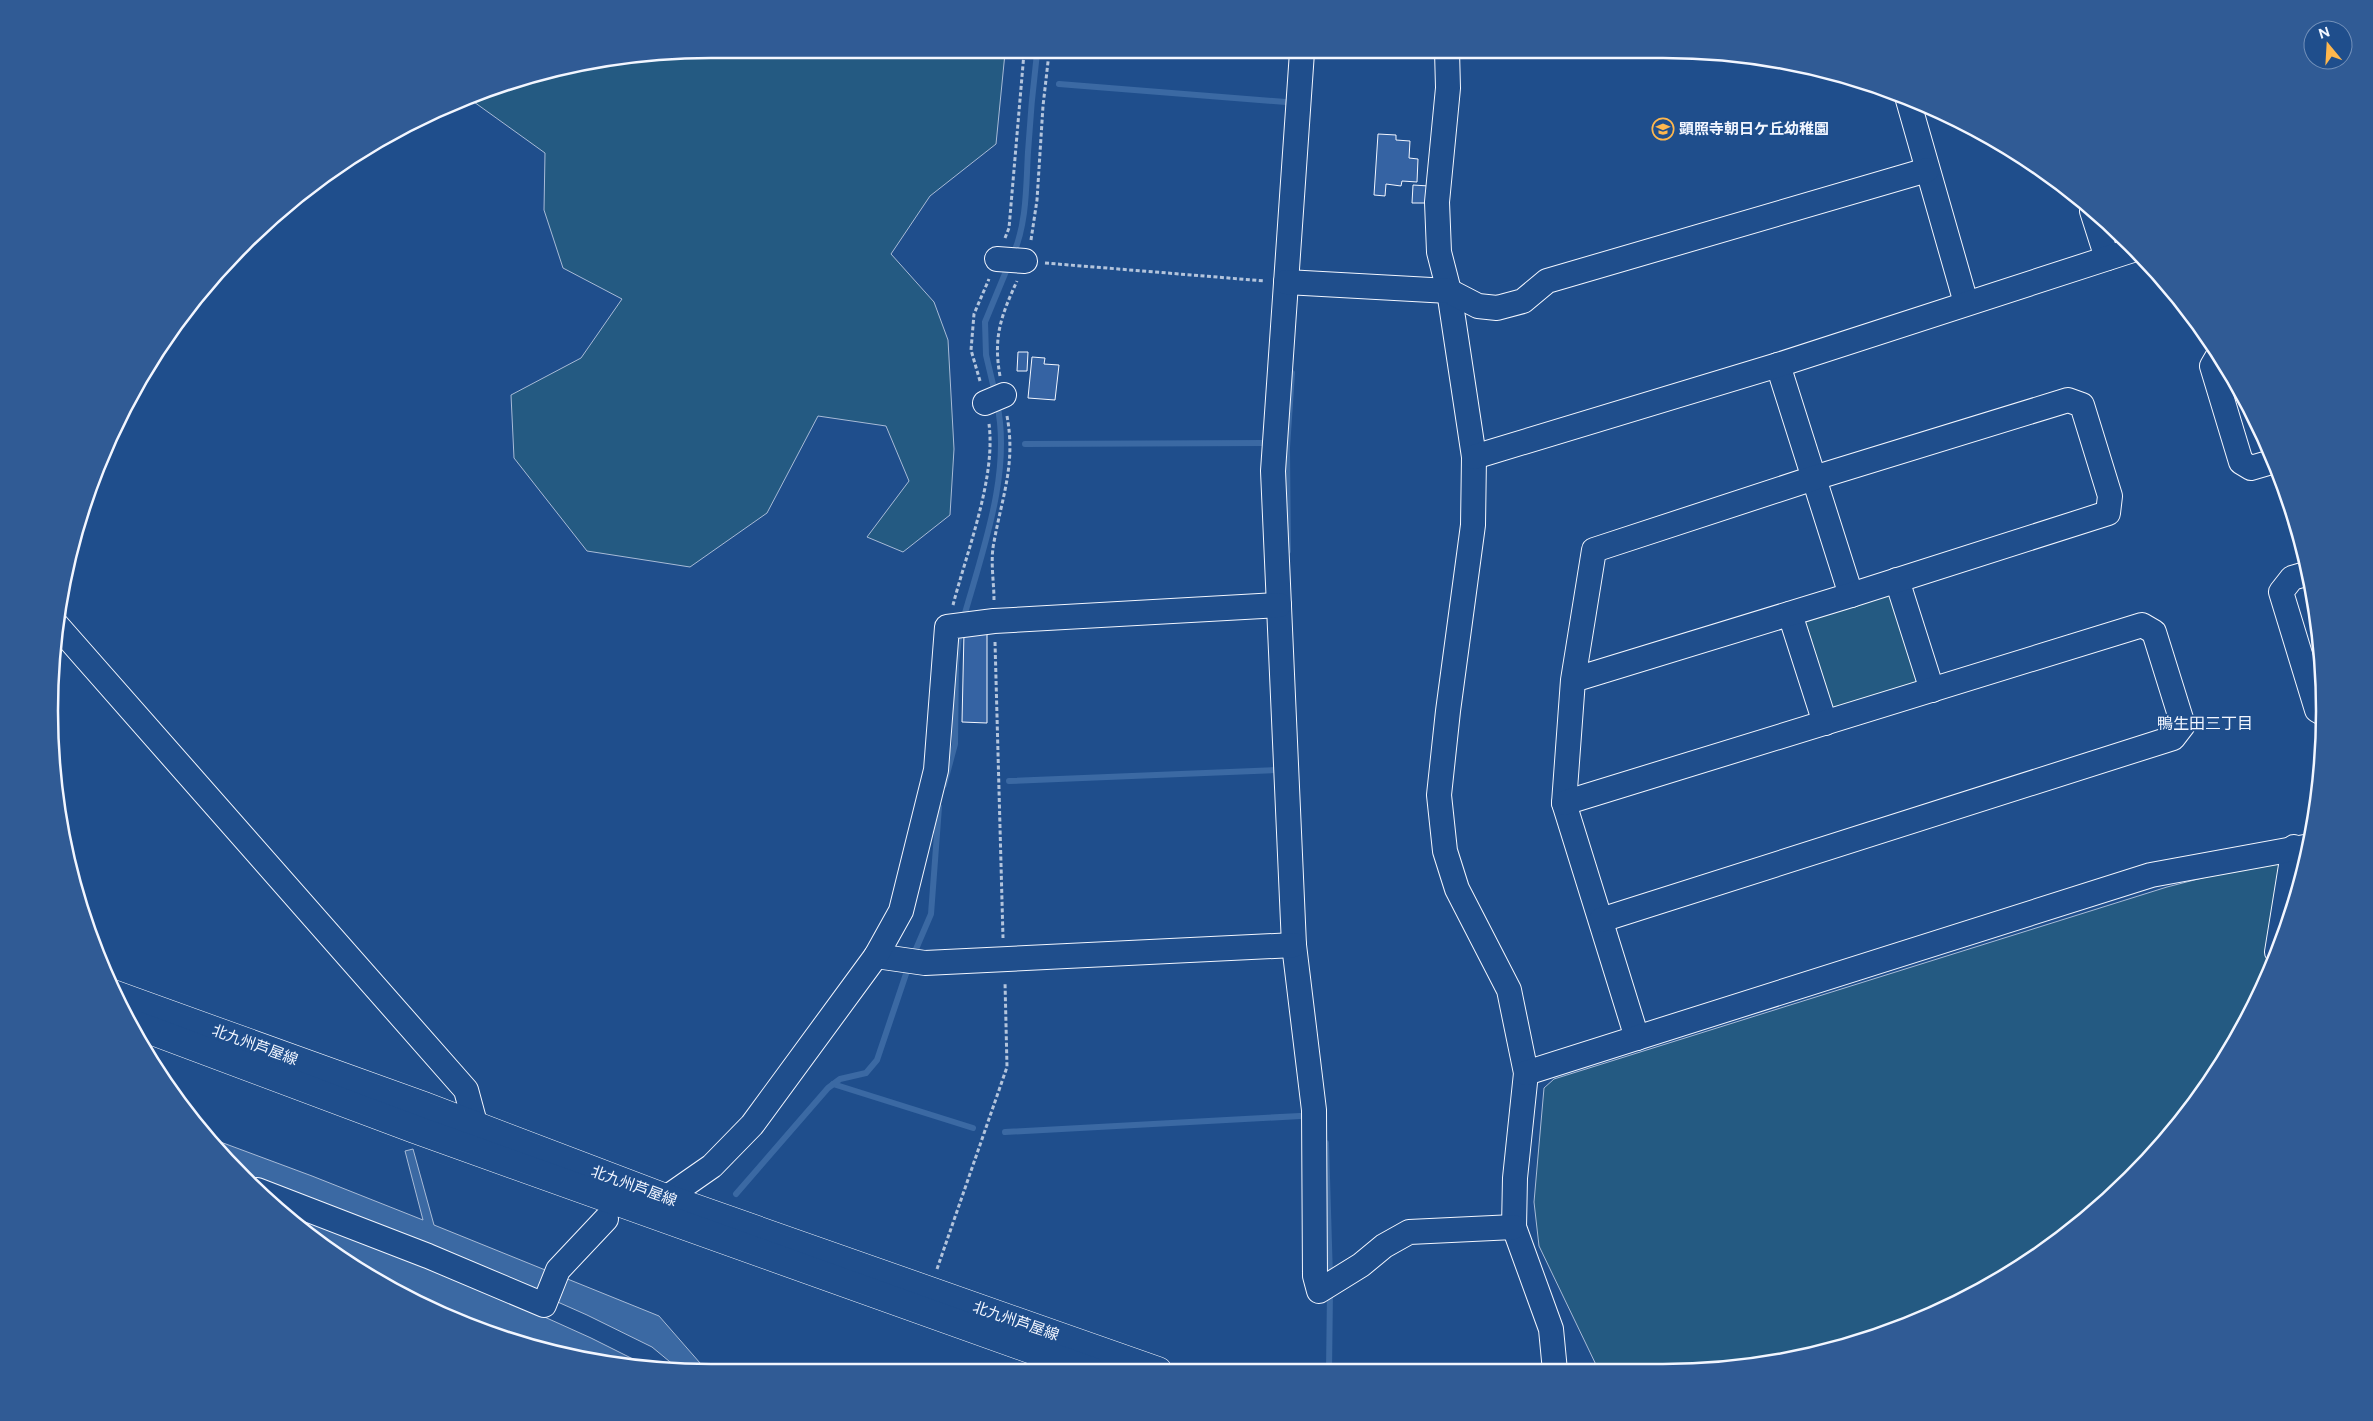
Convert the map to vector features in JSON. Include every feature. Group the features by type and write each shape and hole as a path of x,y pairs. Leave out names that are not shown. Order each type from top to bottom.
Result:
{"main road":[{"name":"北九州芦屋線","path":"125,998 424,1106 473,1138 1073,1364"},
{"name":"北九州芦屋線","path":"139,1026 473,1138 666,1198 1138,1364"}],"street":[{"path":"1302,58 1273,472 1294,945 1314,1110 1315,1276 1319,1291 1361,1266 1384,1246 1409,1232 1514,1226"},
{"path":"1447,58 1448,88 1437,202 1439,252 1449,291 1474,457 1473,525 1448,711 1439,795 1445,851 1457,888 1510,990 1526,1073 1515,1178 1514,1226 1551,1329 1554,1364"},
{"path":"1910,106 1966,303"},
{"path":"1286,282 1449,291 1478,306 1497,308 1522,300 1547,281 1927,170"},
{"path":"2096,222 2107,258"},
{"path":"1474,457 1778,365 2127,252"},
{"path":"997,259 1025,261"},
{"path":"2214,362 2212,366 2241,462 2251,468 2267,463"},
{"path":"1778,365 1851,595"},
{"path":"1573,680 1851,595 2108,513 2110,496 2082,405 2068,400 1814,478 1594,550 1573,680 1564,803 1637,1038"},
{"path":"2301,575 2292,578 2281,592 2316,706"},
{"path":"1897,580 1932,690"},
{"path":"666,1198 712,1166 752,1125 876,956 902,911 936,770 947,627 994,621 1279,604"},
{"path":"1790,614 1825,723"},
{"path":"1564,803 2142,625 2154,632 2183,725 2173,738 1601,920"},
{"path":"62,631 466,1090 473,1138"},
{"path":"1526,1073 2151,875 2301,846"},
{"path":"876,956 925,963 1294,945"},
{"path":"277,1198 428,1256 544,1305 558,1270 606,1219"}],"path":[{"path":"936,1272 1007,1067 993,545 1009,479 1011,436 971,350 974,314 1010,228 1024,58"},
{"path":"947,627 987,479 992,445 996,352 1001,315 1025,261 1034,228 1048,58"},
{"path":"1025,261 1286,282"}],"shaded area":[{"path":"1005,58 996,144 930,196 891,254 934,302 948,340 954,449 950,515 903,552 867,537 909,481 886,426 818,416 767,513 690,567 587,551 514,458 511,395 581,358 622,299 563,268 544,210 545,153 474,102 541,80 583,70 625,63 668,59"},
{"path":"1893,589 1923,683 1829,714 1798,618"},
{"path":"2279,863 2282,866 2266,960 2228,1037 2181,1108 2124,1172 2060,1229 1989,1276 1951,1296 1912,1314 1832,1341 1748,1358 1662,1364 1596,1364 1539,1246 1534,1202 1544,1088 1554,1079 2167,887 2206,877"},
{"path":"221,1142 423,1220 405,1151 413,1149 434,1225 659,1316 700,1364 670,1362 652,1347 587,1315 463,1260 259,1181"},
{"path":"301,1219 498,1296 632,1359 583,1351 541,1341 461,1314 384,1276 313,1229"}],"building":[{"path":"1378,134 1396,135 1396,140 1410,141 1409,158 1418,159 1417,182 1402,181 1401,186 1386,184 1385,196 1374,195"},
{"path":"1413,185 1429,186 1428,203 1412,203"},
{"path":"1018,352 1028,352 1027,371 1017,371"},
{"path":"1032,357 1045,358 1044,364 1059,365 1055,400 1028,398"},
{"path":"964,632 987,633 987,723 962,722"}],"waterway":[{"path":"1013,255 1018,243 1025,204 1036,58"},
{"path":"1059,84 1286,102"},
{"path":"995,393 986,355 985,322 1009,264"},
{"path":"1288,551 1287,448 1292,373"},
{"path":"963,620 986,540 998,484 1001,430 997,403"},
{"path":"1025,444 1264,443"},
{"path":"944,785 955,744 956,663 960,630"},
{"path":"1009,781 1276,770"},
{"path":"913,956 931,914 939,807"},
{"path":"736,1194 828,1088 840,1079 866,1073 877,1060 909,965"},
{"path":"833,1084 973,1128"},
{"path":"1005,1132 1300,1116"},
{"path":"1326,1143 1330,1278"},
{"path":"1329,1364 1330,1291"}],"place":[{"name":"顕照寺朝日ケ丘幼稚園","path":"1663,129"}],"district":[{"name":"鴨生田三丁目","path":"2205,723"}]}
